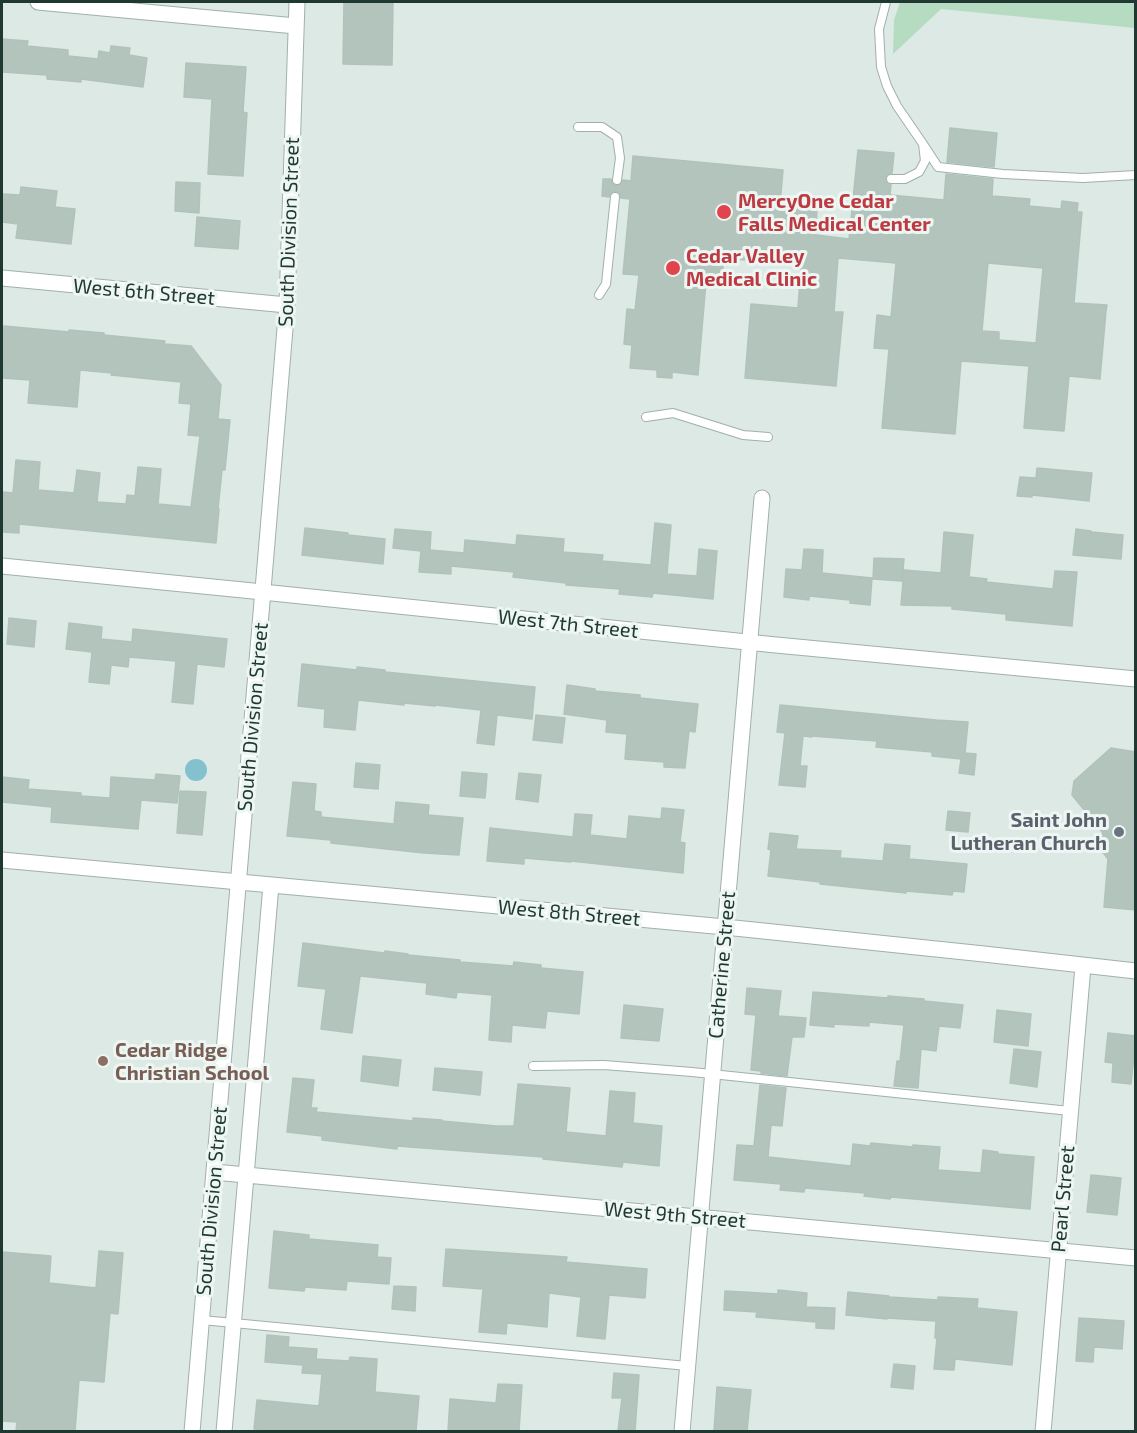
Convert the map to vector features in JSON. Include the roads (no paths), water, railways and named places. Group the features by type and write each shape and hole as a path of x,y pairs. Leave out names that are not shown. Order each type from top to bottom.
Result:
{"street":[{"path":"38,2 296,26"},
{"name":"South Division Street","path":"192,1431 287,305 297,2"},
{"name":"West 6th Street","path":"2,278 287,305"},
{"name":"Catherine Street","path":"682,1431 762,498"},
{"name":"West 7th Street","path":"2,566 750,643 1136,679"},
{"name":"West 8th Street","path":"2,860 725,927 1136,971"},
{"name":"South Division Street","path":"224,1431 271,885"},
{"name":"Pearl Street","path":"1043,1431 1083,966"},
{"name":"West 9th Street","path":"214,1172 1136,1258"}],"lane":[{"path":"885,2 879,29 881,67 887,86 897,106 938,167 1003,174 1083,178 1136,175"},
{"path":"578,127 602,127 617,137 620,158 618,180"},
{"path":"891,179 905,179 919,172 925,160 923,144"},
{"path":"599,295 606,284 615,197"},
{"path":"645,417 673,413 743,435 768,437"},
{"path":"533,1066 604,1065 692,1072 1070,1111"},
{"path":"202,1320 687,1366"}],"water":[{"path":"196,759 206,766 207,770 200,780 196,781 186,774 185,770 192,760"}],"place":[{"name":"MercyOne Cedar Falls Medical Center","path":"724,212"},
{"name":"Cedar Valley Medical Clinic","path":"673,268"},
{"name":"Saint John Lutheran Church","path":"1119,832"},
{"name":"Cedar Ridge Christian School","path":"103,1061"}]}
